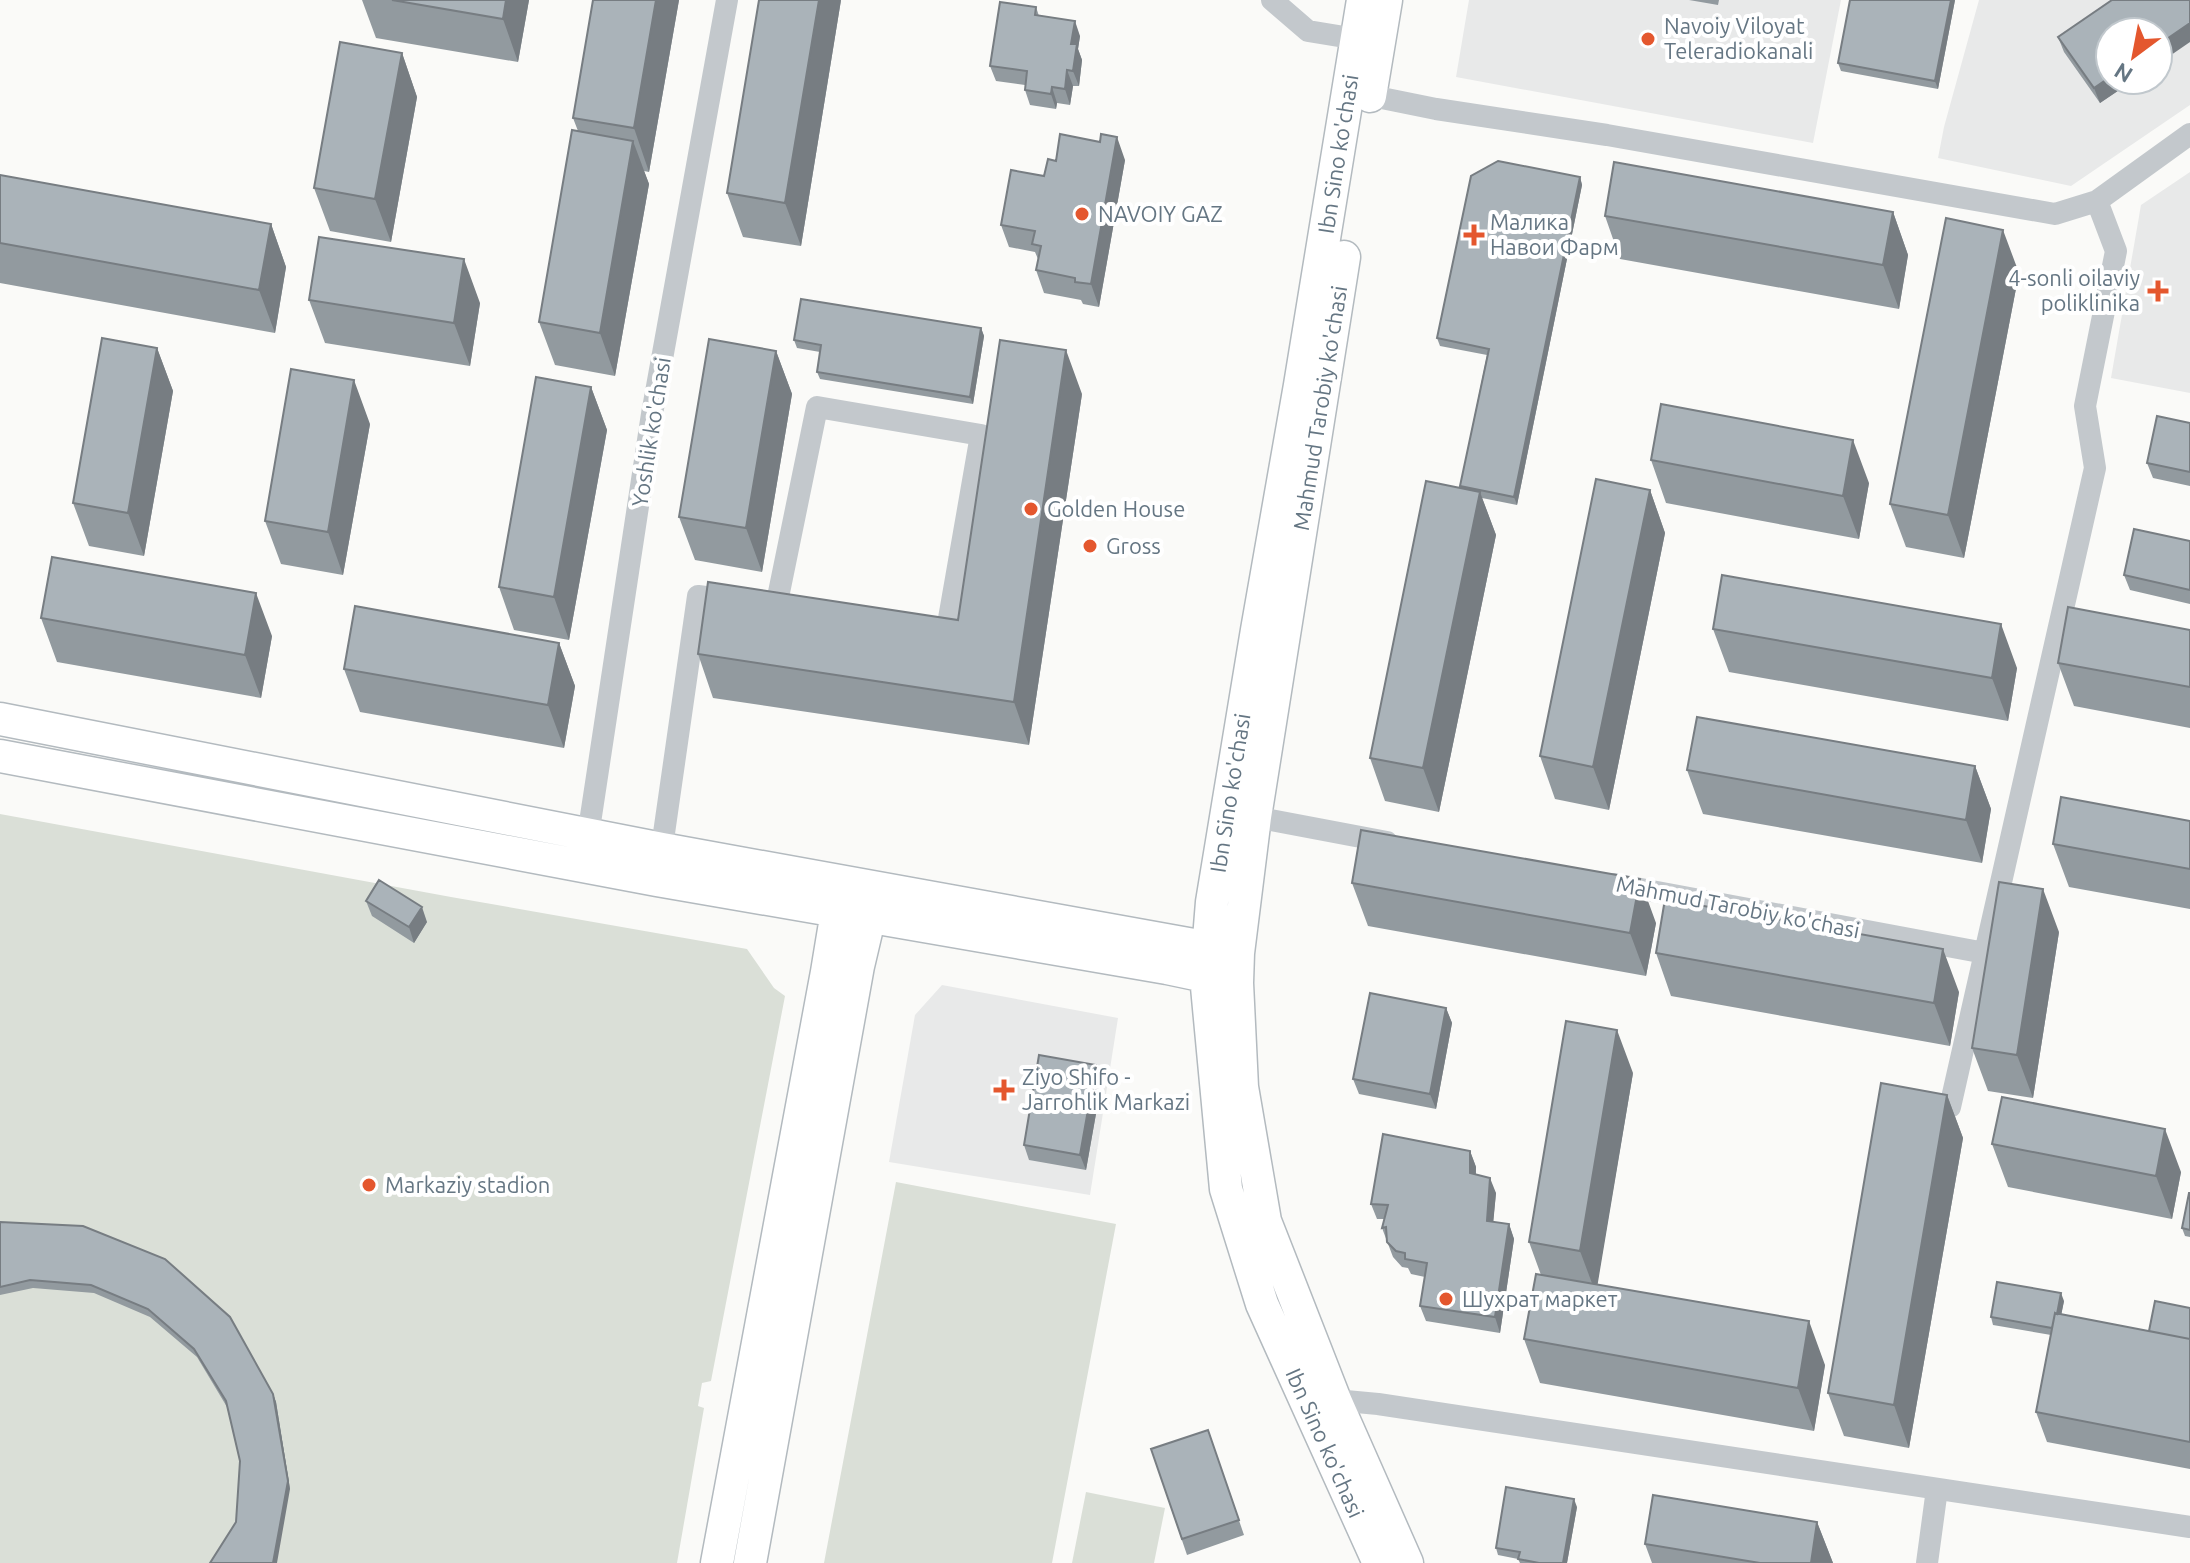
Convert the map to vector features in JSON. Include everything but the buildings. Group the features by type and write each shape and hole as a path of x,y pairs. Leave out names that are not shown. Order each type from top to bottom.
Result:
{"street":[{"name":"Yoshlik ko'chasi","path":"586,850 652,414 727,0"},
{"path":"1272,0 1308,31 1367,41 1363,0"},
{"name":"Mahmud Tarobiy ko'chasi","path":"1386,0 1367,41 1241,814 1222,965 1265,1221 1322,1405 1407,1563"},
{"path":"1359,93 1436,109 1622,138 2055,214 2097,201 2190,134"},
{"path":"1950,1107 2095,468 2085,406 2116,251 2097,201"},
{"path":"659,864 698,596 784,608 817,407 981,435 947,630 916,626"},
{"path":"0,719 586,850"},
{"path":"0,756 586,850 1222,965"},
{"path":"1241,814 1409,846"},
{"name":"Mahmud Tarobiy ko'chasi","path":"1598,881 1985,953"},
{"path":"717,1563 839,897"},
{"path":"750,1563 858,966 873,903"},
{"path":"747,1399 779,1405"},
{"path":"1322,1405 1378,1404 2190,1527"},
{"name":"Ibn Sino ko'chasi","path":"1322,1405 1379,1563"},
{"path":"1927,1563 1937,1489"}],"shaded area":[{"name":"Navoiy Viloyat Teleradiokanali","path":"1469,0 1841,0 1813,143 1456,77"},
{"path":"1979,0 2190,0 2190,105 2071,186 1938,158"},
{"name":"4-sonli oilaviy poliklinika","path":"2190,172 2190,393 2111,378 2141,205"},
{"name":"Markaziy stadion","path":"0,814 747,949 774,988 785,996 711,1381 702,1383 698,1406 704,1408 677,1563 0,1563"},
{"name":"Ziyo Shifo - Jarrohlik Markazi","path":"942,985 1118,1018 1090,1195 889,1162 915,1015"},
{"path":"896,1182 1116,1224 1052,1563 824,1563"},
{"path":"1086,1492 1165,1508 1154,1563 1072,1563"}],"place":[{"name":"Navoiy Viloyat Teleradiokanali","path":"1648,39"},
{"name":"NAVOIY GAZ","path":"1082,214"},
{"name":"Малика Навои Фарм","path":"1474,235"},
{"name":"4-sonli oilaviy poliklinika","path":"2158,291"},
{"name":"Golden House","path":"1031,509"},
{"name":"Gross","path":"1090,546"},
{"name":"Ziyo Shifo - Jarrohlik Markazi","path":"1004,1090"},
{"name":"Markaziy stadion","path":"369,1185"},
{"name":"Шухрат маркет","path":"1446,1299"}]}
